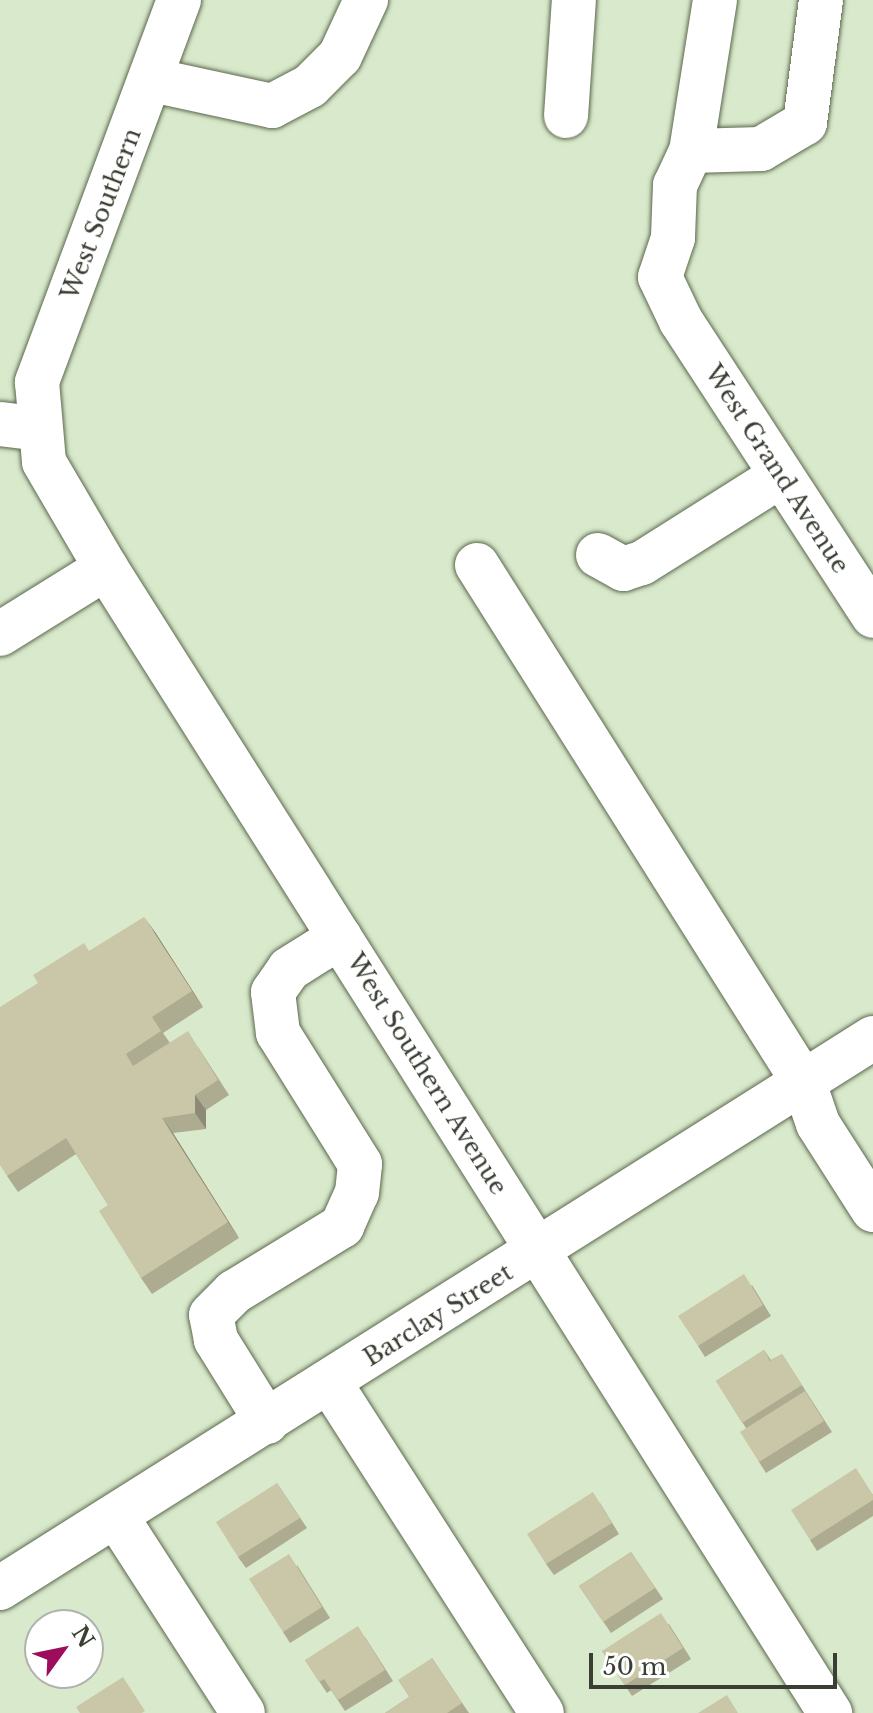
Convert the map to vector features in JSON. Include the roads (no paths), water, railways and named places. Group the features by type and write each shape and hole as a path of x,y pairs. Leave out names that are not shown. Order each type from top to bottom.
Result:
{"street":[{"name":"West Southern","path":"19,427 152,80 179,0"},
{"path":"152,80 272,106 310,86 340,56 366,0"},
{"path":"566,116 574,0"},
{"path":"715,0 691,151 761,149 805,123 821,0"},
{"name":"West Grand Avenue","path":"691,151 675,185 673,238 660,277 681,321 873,616"},
{"name":"West Southern Avenue","path":"19,427 44,462 106,568 830,1713"},
{"path":"598,555 623,569 642,563 780,476"},
{"path":"477,565 804,1083 818,1124 873,1210"},
{"path":"0,634 106,568"},
{"path":"267,1422 216,1340 211,1315 234,1292 342,1226 357,1193 360,1164 278,1033 273,992 289,969 340,937"},
{"name":"Barclay Street","path":"0,1588 330,1383 873,1038"},
{"path":"330,1383 542,1713"},
{"path":"116,1516 243,1713"}]}
